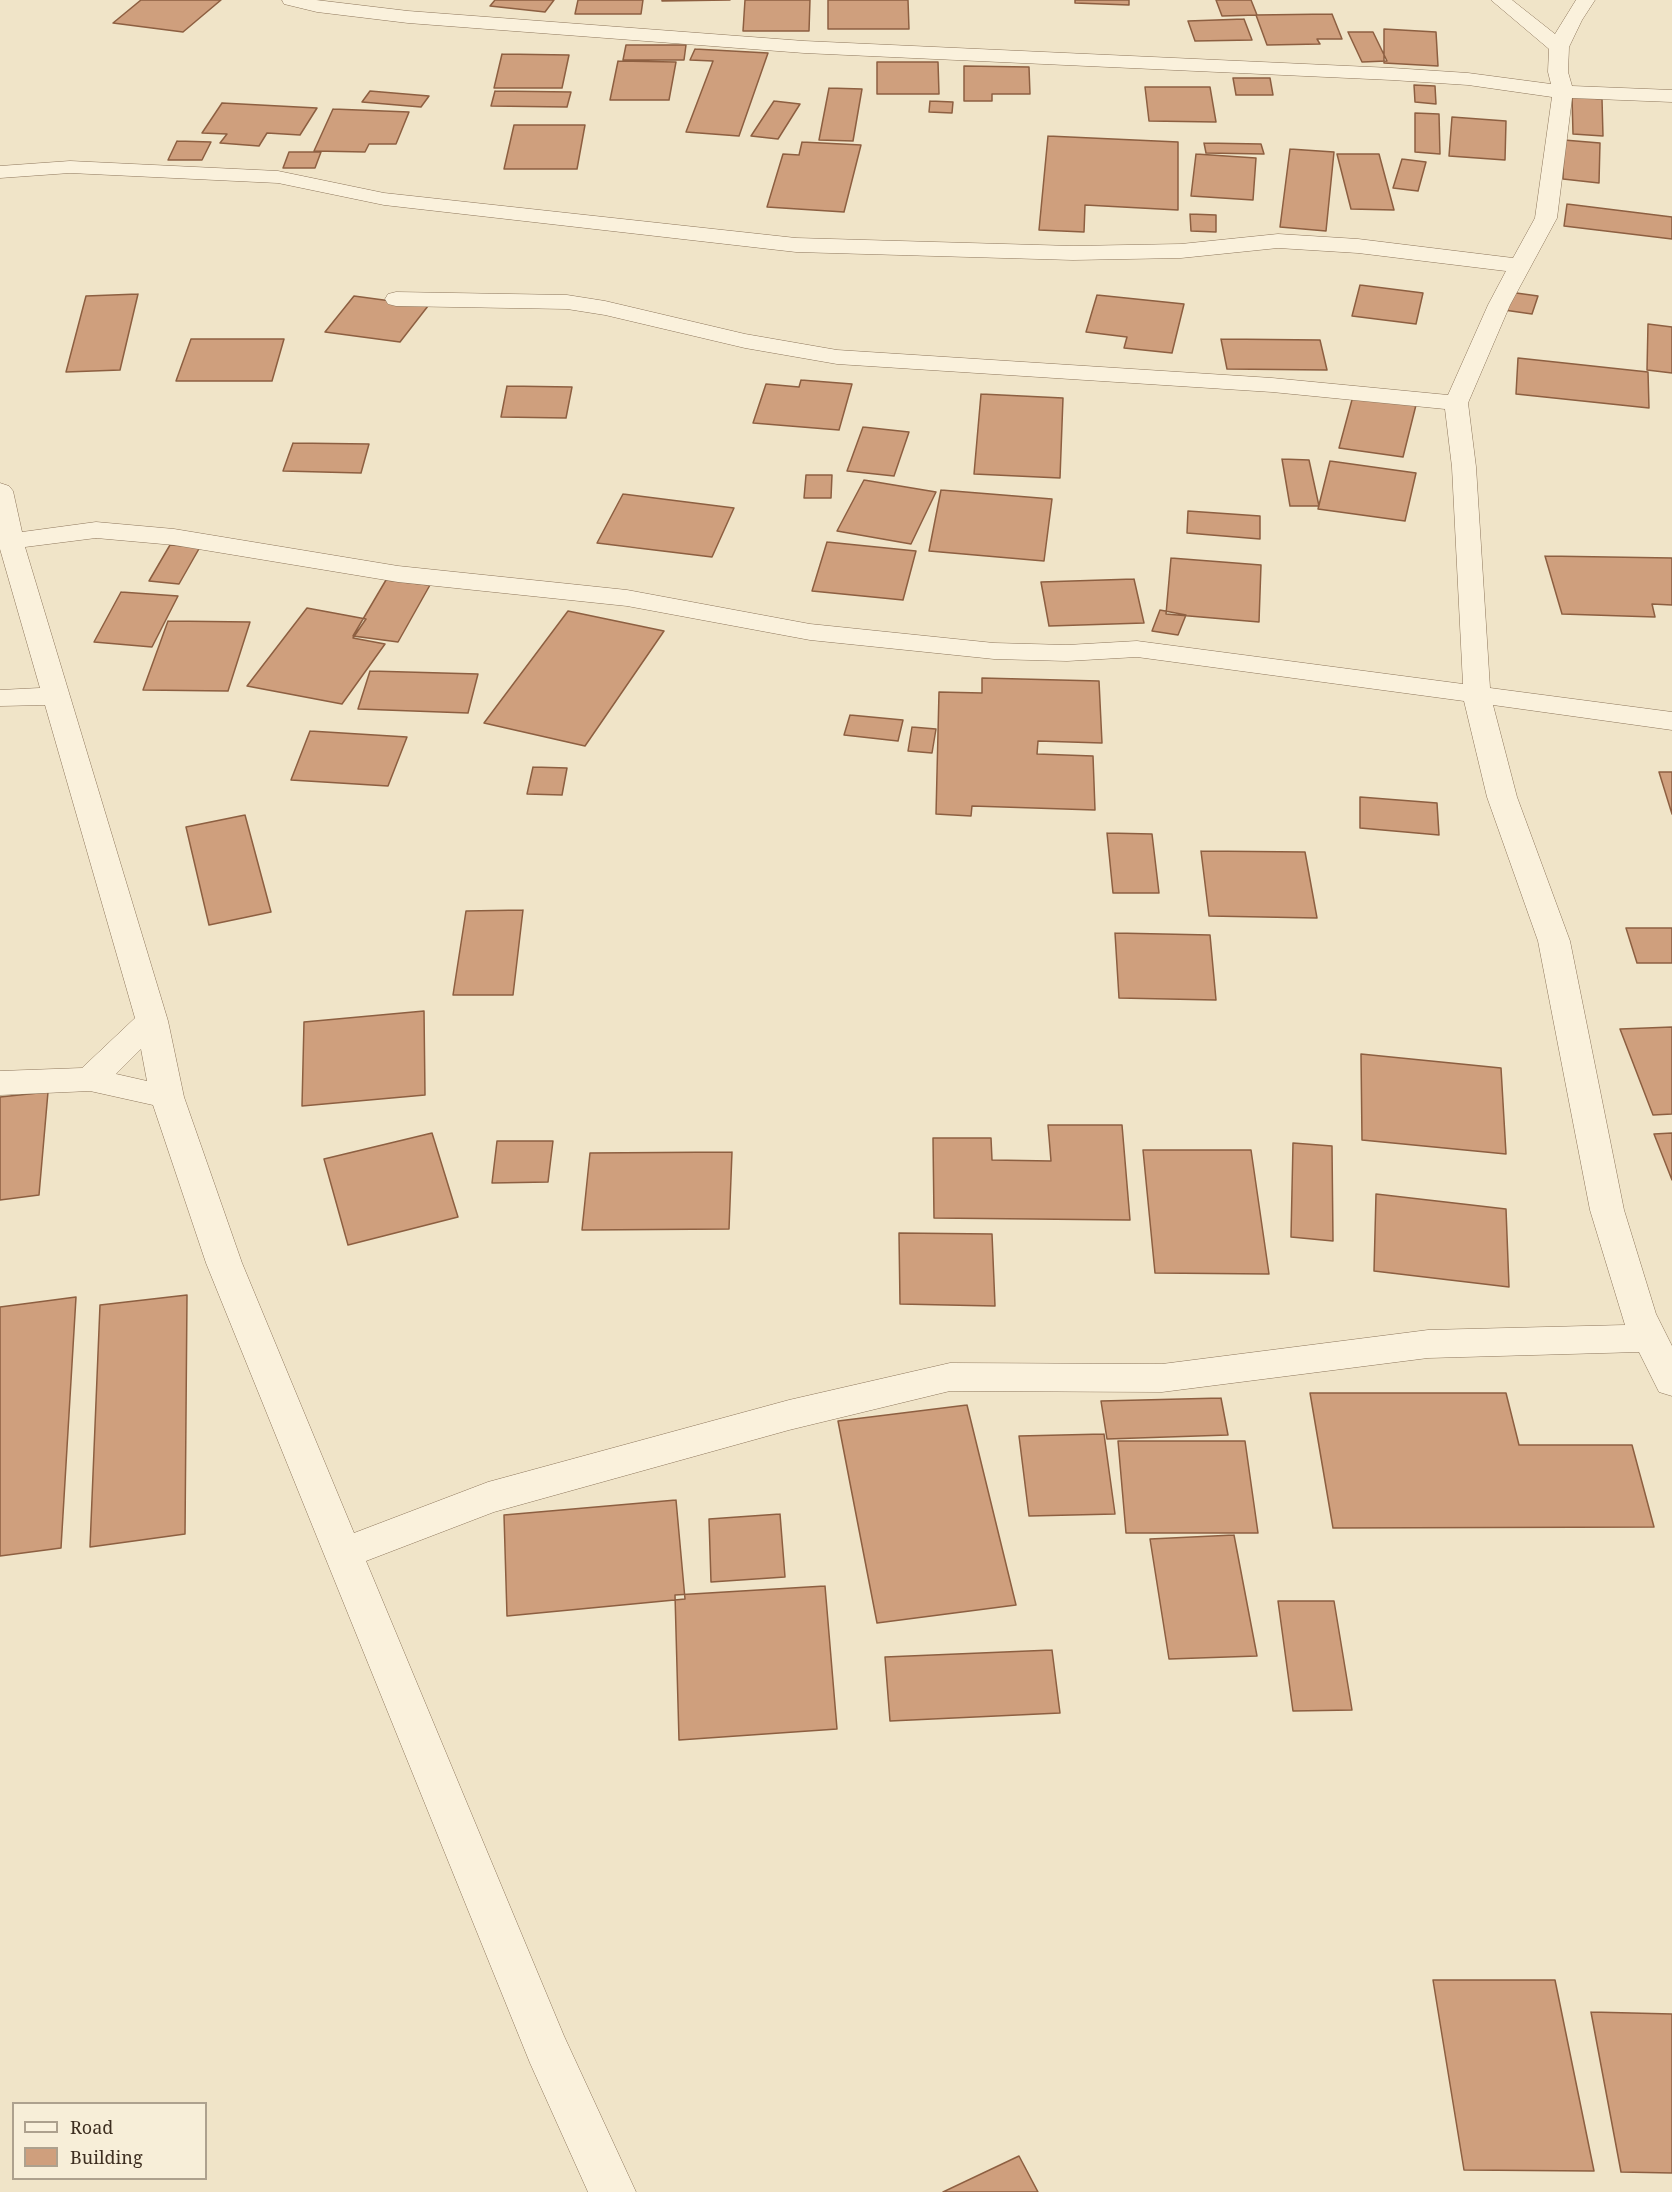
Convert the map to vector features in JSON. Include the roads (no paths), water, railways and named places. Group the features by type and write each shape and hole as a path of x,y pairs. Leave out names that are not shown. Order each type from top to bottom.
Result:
{"street":[{"path":"291,0 317,6 408,17 804,47 1065,61 1392,74 1468,79 1563,92 1672,96"},
{"path":"1500,0 1558,47"},
{"path":"1586,0 1558,47 1558,72 1563,92 1546,218 1499,305 1456,403 1464,467 1477,695 1502,797 1554,942 1607,1210 1638,1314 1672,1382"},
{"path":"0,171 70,167 267,176 384,200 796,244 1073,253 1181,251 1278,241 1358,246 1520,266"},
{"path":"396,299 567,302 837,357 1272,385 1456,403"},
{"path":"0,491 11,543 152,1021 167,1097 224,1263 546,2048 612,2192"},
{"path":"11,543 60,532 96,530 174,537 398,574 627,598 832,634 994,651 1067,653 1137,649 1672,722"},
{"path":"0,698 56,696"},
{"path":"90,1079 152,1021"},
{"path":"0,1083 90,1079 167,1097"},
{"path":"344,1553 488,1498 789,1415 950,1377 1162,1378 1428,1344 1650,1338"}]}
